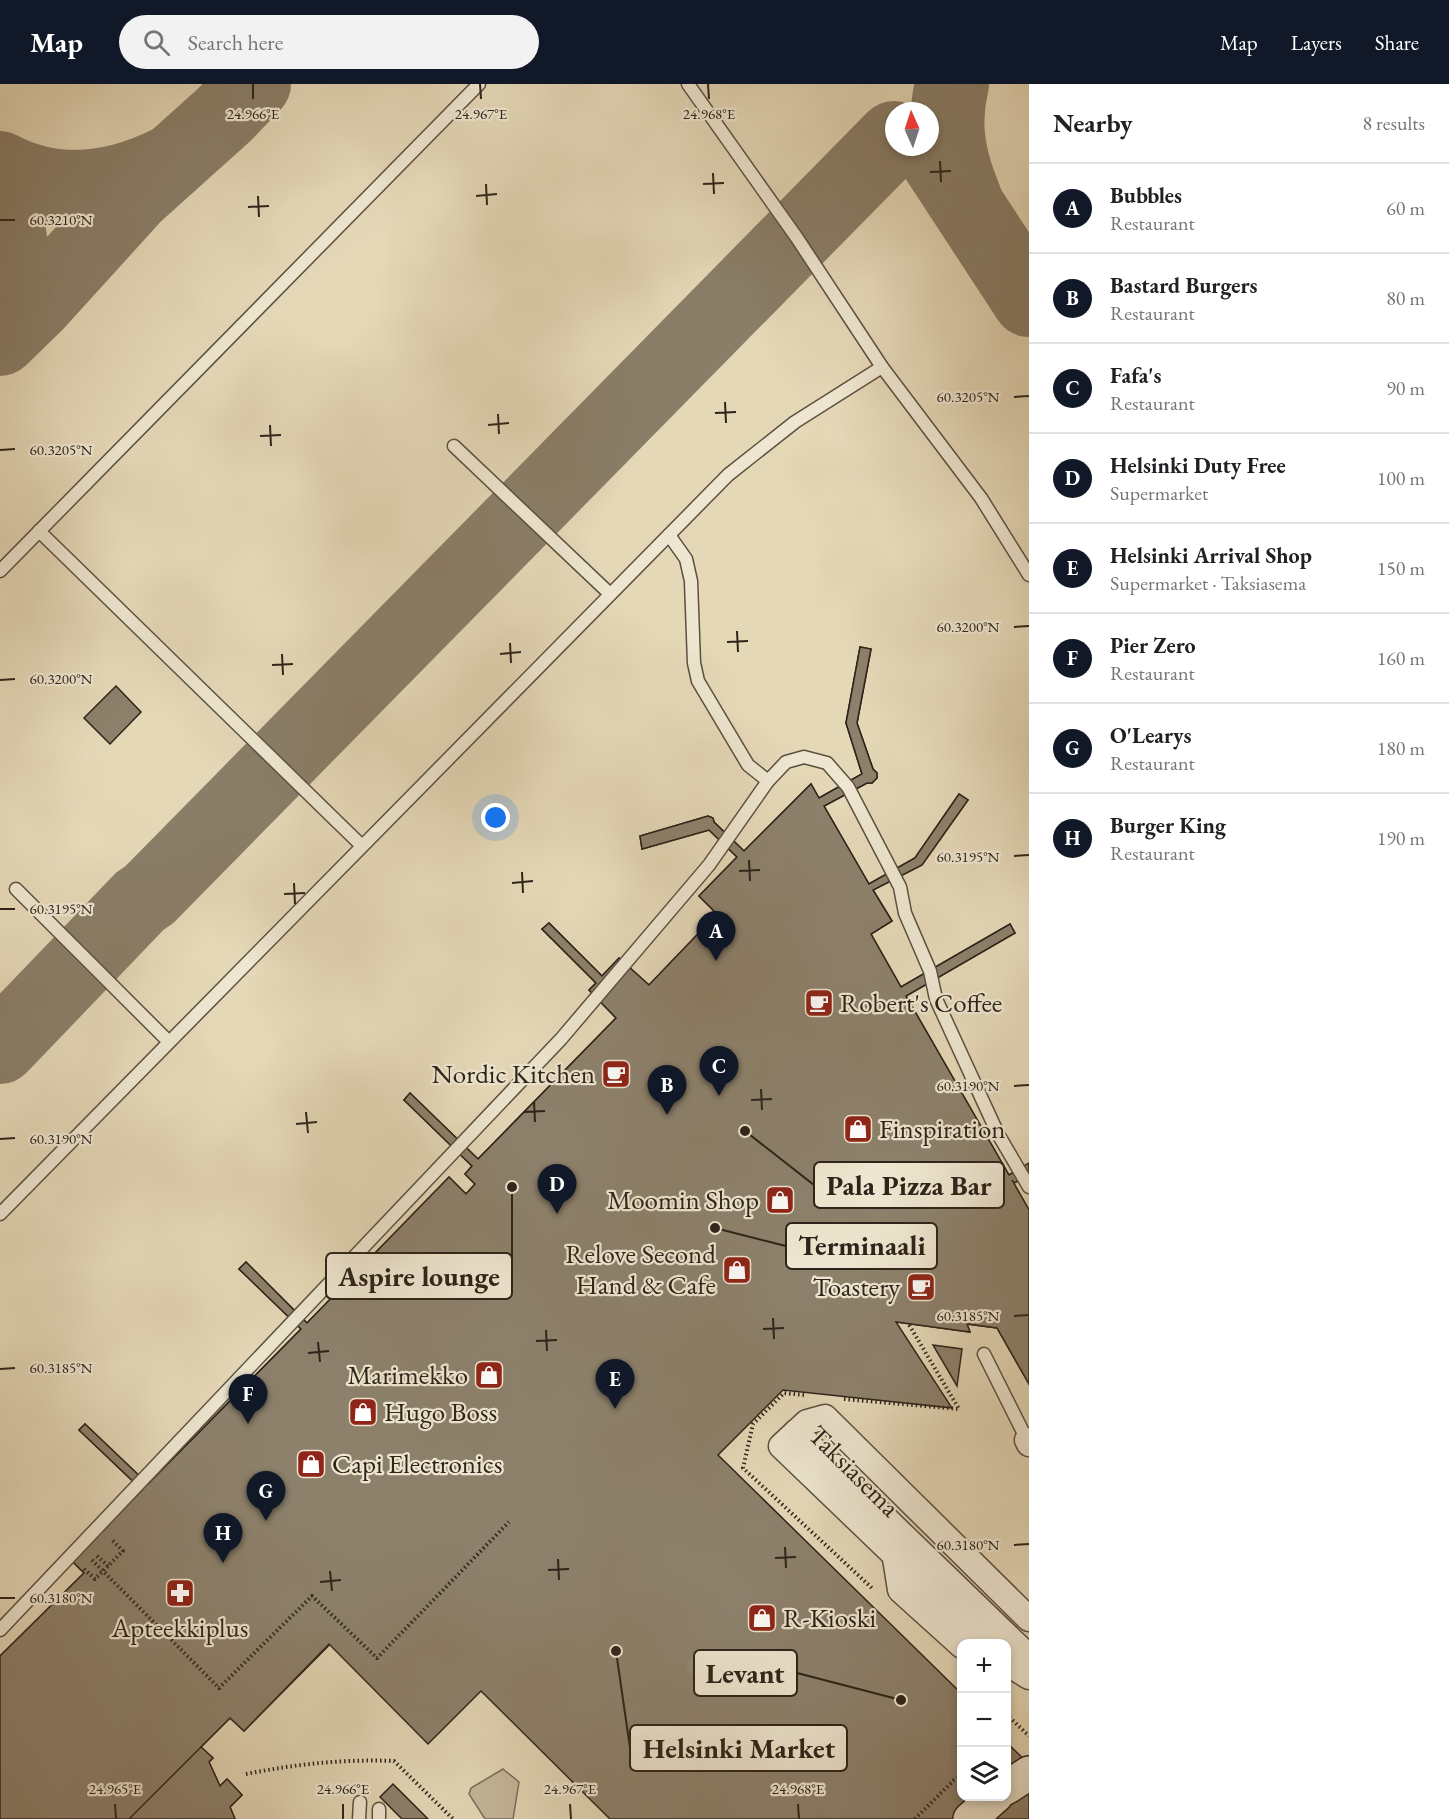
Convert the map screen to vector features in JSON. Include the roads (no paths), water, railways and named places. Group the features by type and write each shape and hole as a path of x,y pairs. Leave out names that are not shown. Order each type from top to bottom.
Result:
{"main road":[{"path":"1011,1785 1029,1773"},
{"path":"970,1819 991,1801"}],"street":[{"name":"Taksiasema","path":"984,1639 910,1533 825,1417 801,1427 781,1446 910,1533 1029,1619"},
{"name":"Taksiasema","path":"910,1533 1029,1634"},
{"name":"Taksiasema","path":"910,1533 900,1590 957,1641"},
{"name":"Taksiasema","path":"910,1533 1018,1667"}],"lane":[{"path":"0,571 479,84"},
{"path":"688,84 797,238 882,367 981,498 1029,575"},
{"path":"0,1214 728,475 759,448 795,422 882,367"},
{"path":"454,446 610,594"},
{"path":"39,531 362,846"},
{"path":"669,535 686,559 691,581 694,663 698,681 748,765 768,782"},
{"path":"0,1630 561,1039 709,865 768,782 786,762 804,757 827,763 848,787 900,888 905,913 930,971 936,999 998,1134 1029,1187"},
{"path":"16,889 170,1042"},
{"path":"984,1354 1028,1442"},
{"path":"358,1819 360,1802"}],"place":[{"name":"Bubbles","path":"716,961"},
{"name":"Robert's Coffee","path":"819,1003"},
{"name":"Nordic Kitchen","path":"616,1074"},
{"name":"Fafa's","path":"719,1096"},
{"name":"Bastard Burgers","path":"667,1115"},
{"name":"Finspiration","path":"858,1129"},
{"name":"Pala Pizza Bar","path":"745,1131"},
{"name":"Aspire lounge","path":"512,1187"},
{"name":"Moomin Shop","path":"780,1200"},
{"name":"Helsinki Duty Free","path":"557,1214"},
{"name":"Terminaali","path":"715,1228"},
{"name":"Relove Second Hand & Cafe","path":"737,1270"},
{"name":"Toastery","path":"921,1287"},
{"name":"Marimekko","path":"489,1375"},
{"name":"Helsinki Arrival Shop","path":"615,1409"},
{"name":"Hugo Boss","path":"363,1412"},
{"name":"Pier Zero","path":"248,1424"},
{"name":"Capi Electronics","path":"311,1464"},
{"name":"O'Learys","path":"266,1521"},
{"name":"Burger King","path":"223,1563"},
{"name":"Apteekkiplus","path":"180,1593"},
{"name":"R-Kioski","path":"762,1618"},
{"name":"Helsinki Market","path":"616,1651"},
{"name":"Levant","path":"901,1700"}]}
